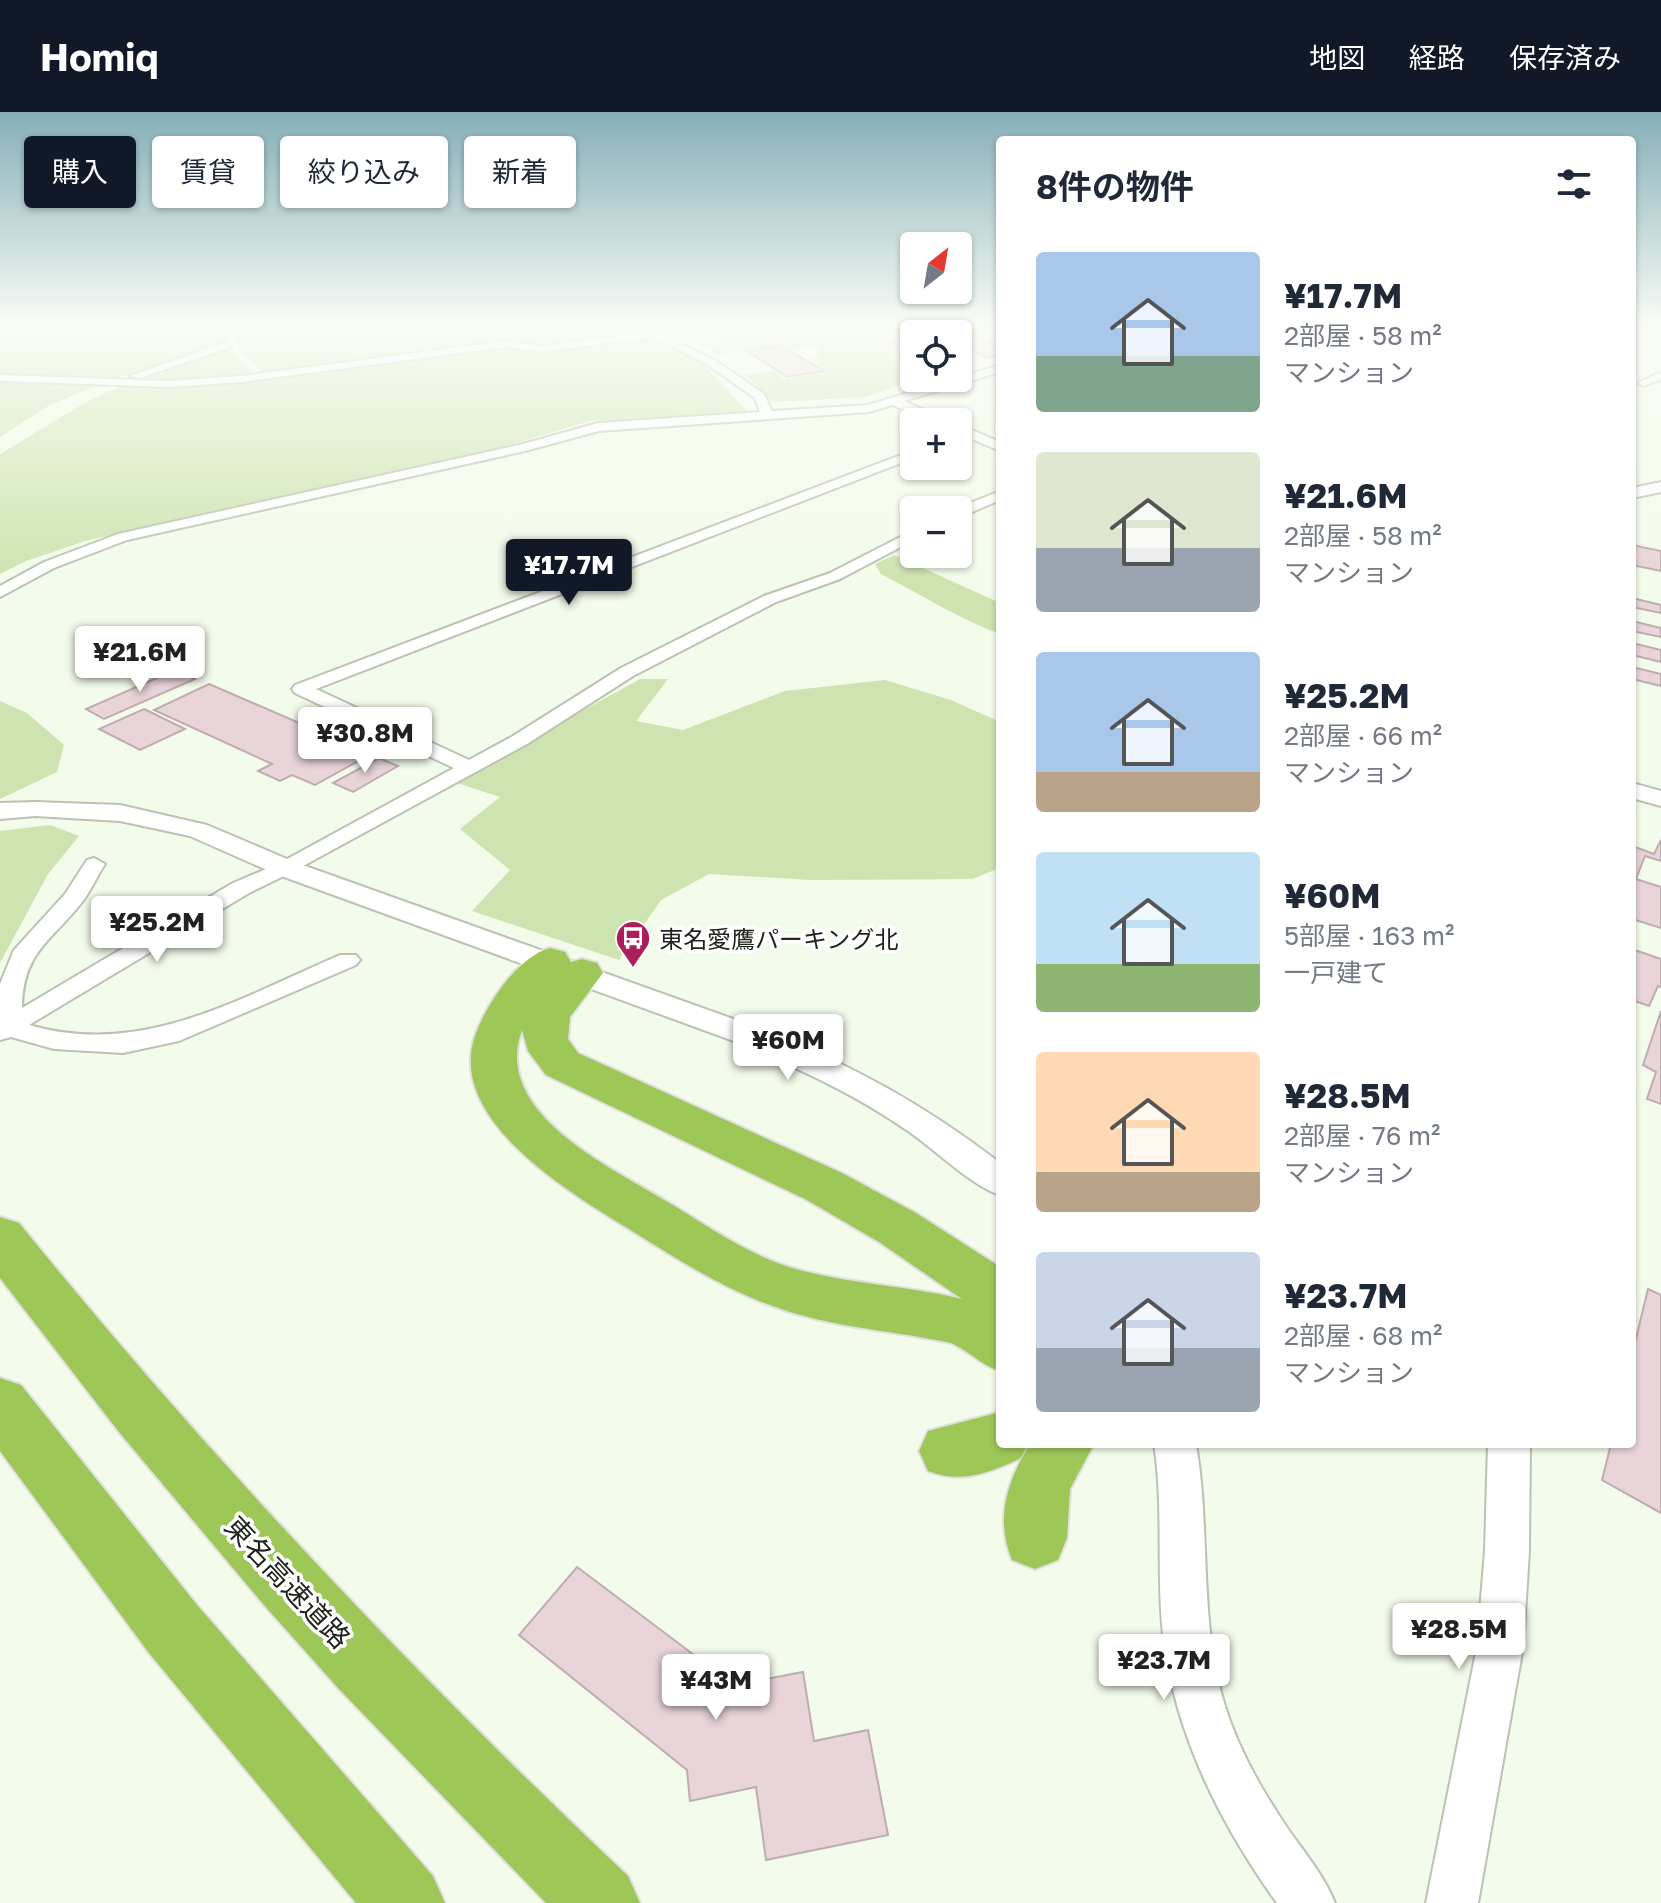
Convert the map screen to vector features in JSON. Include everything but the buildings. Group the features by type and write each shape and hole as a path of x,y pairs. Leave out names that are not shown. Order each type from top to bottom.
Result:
{"highway":[{"path":"566,968 559,1000 545,1026 543,1039 548,1052 562,1064 715,1132 849,1201 941,1253 996,1294"},
{"path":"566,968 506,1015 499,1032 495,1066 510,1105 543,1146 597,1185 729,1266 789,1289 961,1322 985,1333 996,1343"},
{"name":"東名高速道路","path":"0,1238 95,1362 269,1566 503,1810 601,1903"},
{"path":"0,1404 173,1629 406,1903"},
{"path":"1035,1538 1035,1499 1039,1485 1062,1448"}],"street":[{"path":"765,409 767,414"},
{"path":"0,592 49,565 123,537 525,447 598,427 859,409"},
{"path":"972,437 996,446"},
{"path":"470,768 301,689 900,459"},
{"path":"1636,492 1661,487"},
{"path":"972,507 996,497"},
{"path":"5,1030 241,888 285,868 520,740 627,672 770,599 835,576 900,541"},
{"path":"1636,791 1661,799"},
{"path":"0,811 77,811 158,819 198,830 285,868 566,968 818,1064 883,1098 943,1137 996,1179"},
{"path":"5,1030 11,986 25,950 74,898 94,864"},
{"path":"5,1030 54,1041 123,1044 179,1033 348,960"},
{"path":"1176,1448 1182,1474 1182,1572 1186,1636 1201,1704 1228,1774 1268,1848 1309,1903"},
{"path":"1452,1903 1500,1647 1507,1551 1509,1448"}],"green space":[{"path":"0,409 44,409 0,437"},
{"path":"75,409 745,409 748,412 590,421 478,454 85,541 26,561 0,574 0,454"},
{"path":"894,555 900,558 900,568 923,568 996,601 996,632 955,614 881,574 875,564"},
{"path":"640,679 668,679 636,721 683,730 785,691 885,680 951,700 996,720 996,870 972,879 811,880 709,874 661,900 619,960 472,911 510,870 460,829 500,797 454,782"},
{"path":"0,701 27,713 64,745 57,772 0,799"},
{"path":"50,825 79,836 48,874 0,963 0,831"}],"place":[{"name":"東名愛鷹パーキング北","path":"633,969"}]}
